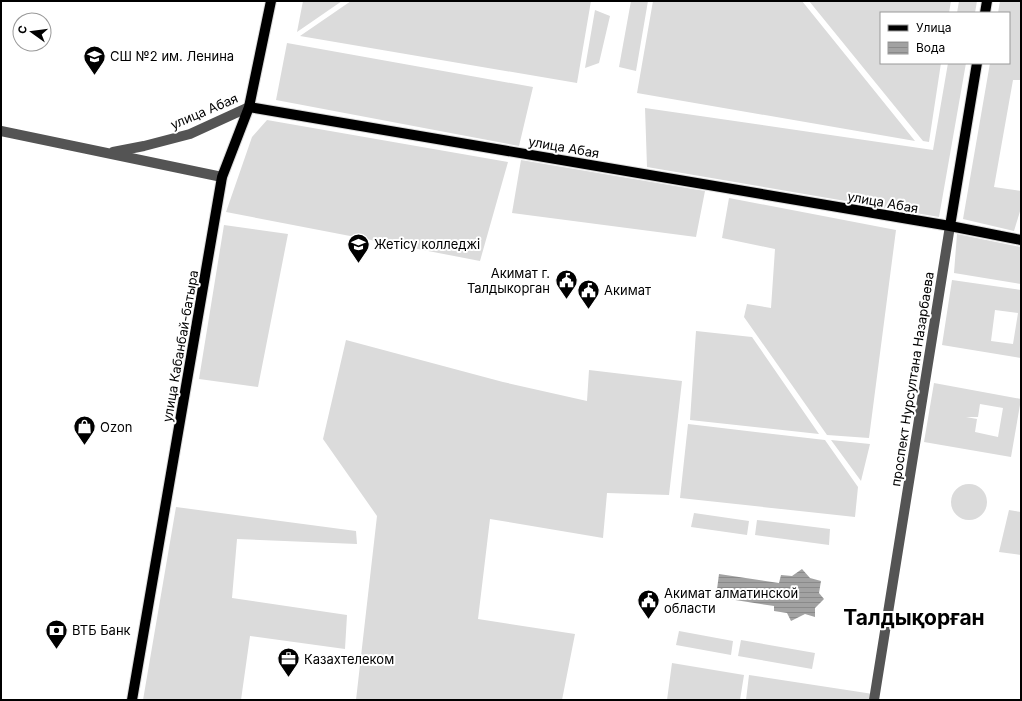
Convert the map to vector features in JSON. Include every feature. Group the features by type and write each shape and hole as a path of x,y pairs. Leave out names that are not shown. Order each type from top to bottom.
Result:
{"main road":[{"name":"улица Кабанбай-батыра","path":"132,700 222,177 248,107 271,1"},
{"path":"985,12 987,1"},
{"name":"проспект Нурсултана Назарбаева","path":"950,226 977,64"},
{"name":"улица Абая","path":"248,107 950,226 1021,240"}],"street":[{"name":"улица Абая","path":"108,153 144,146 190,134 248,107"},
{"name":"улица Абая","path":"1,131 222,177"},
{"name":"проспект Нурсултана Назарбаева","path":"874,700 950,226"}],"shaded area":[{"path":"303,1 342,1 297,32"},
{"path":"351,1 591,1 577,83 300,36"},
{"path":"631,1 648,1 636,71 619,67"},
{"path":"653,1 802,1 915,141 637,93"},
{"path":"809,1 951,1 949,12 880,12 880,64 941,64 929,142 923,141"},
{"path":"959,1 977,1 975,12 957,12"},
{"path":"1000,1 1021,1 1021,80 1013,80 994,187 1021,191 1021,208 1014,231 963,219 990,64 1010,64 1010,12 998,12"},
{"path":"595,10 610,16 599,63 585,68"},
{"path":"287,43 533,87 519,146 276,100"},
{"path":"948,64 966,64 939,217 647,167 645,108 933,150"},
{"path":"267,120 508,162 480,261 226,212 252,137"},
{"path":"521,160 705,191 696,237 512,213"},
{"path":"729,198 896,230 869,438 827,435 744,317 747,304 771,308 775,249 722,238"},
{"path":"224,225 288,234 258,387 199,379"},
{"path":"957,234 1021,247 1021,284 954,273"},
{"path":"952,280 1021,290 1021,358 942,345","holes":["995,310 1018,313 1013,344 991,341"]},
{"path":"696,331 752,337 819,434 690,420"},
{"path":"346,340 503,382 587,401 589,370 682,381 669,495 607,493 603,538 490,519 478,619 575,634 562,700 356,700 377,516 323,439"},
{"path":"934,383 1021,399 1011,457 924,442","holes":["980,404 1003,408 998,437 975,432 977,419 966,417 978,417"]},
{"path":"688,424 825,440 858,487 855,517 680,498"},
{"path":"831,440 870,444 861,481"},
{"path":"973,484 982,489 986,495 986,509 982,515 973,520 965,520 956,515 952,509 951,498 956,489 962,485"},
{"path":"176,507 356,531 357,544 237,539 232,598 347,615 345,649 250,636 241,700 143,700"},
{"path":"1009,510 1021,512 1021,555 999,552"},
{"path":"694,513 749,521 747,535 691,527"},
{"path":"757,520 830,529 829,545 755,535"},
{"path":"679,631 733,641 731,655 676,645"},
{"path":"741,640 815,653 812,669 738,656"},
{"path":"672,663 744,675 740,700 667,700"},
{"path":"749,675 873,694 872,700 746,700"}],"water":[{"path":"802,569 810,578 821,581 819,593 824,599 815,608 815,617 805,614 791,621 787,613 774,611 774,606 716,597 719,574 779,583 781,575 792,576"}],"place":[{"name":"СШ №2 им. Ленина","path":"95,76"},
{"name":"Жетісу колледжі","path":"359,264"},
{"name":"Акимат г. Талдыкорган","path":"566,300"},
{"name":"Акимат","path":"589,310"},
{"name":"Ozon","path":"84,446"},
{"name":"Акимат алматинской области","path":"648,620"},
{"name":"ВТБ Банк","path":"56,650"},
{"name":"Казахтелеком","path":"288,678"}],"district":[{"name":"Талдықорған","path":"914,618"}]}
